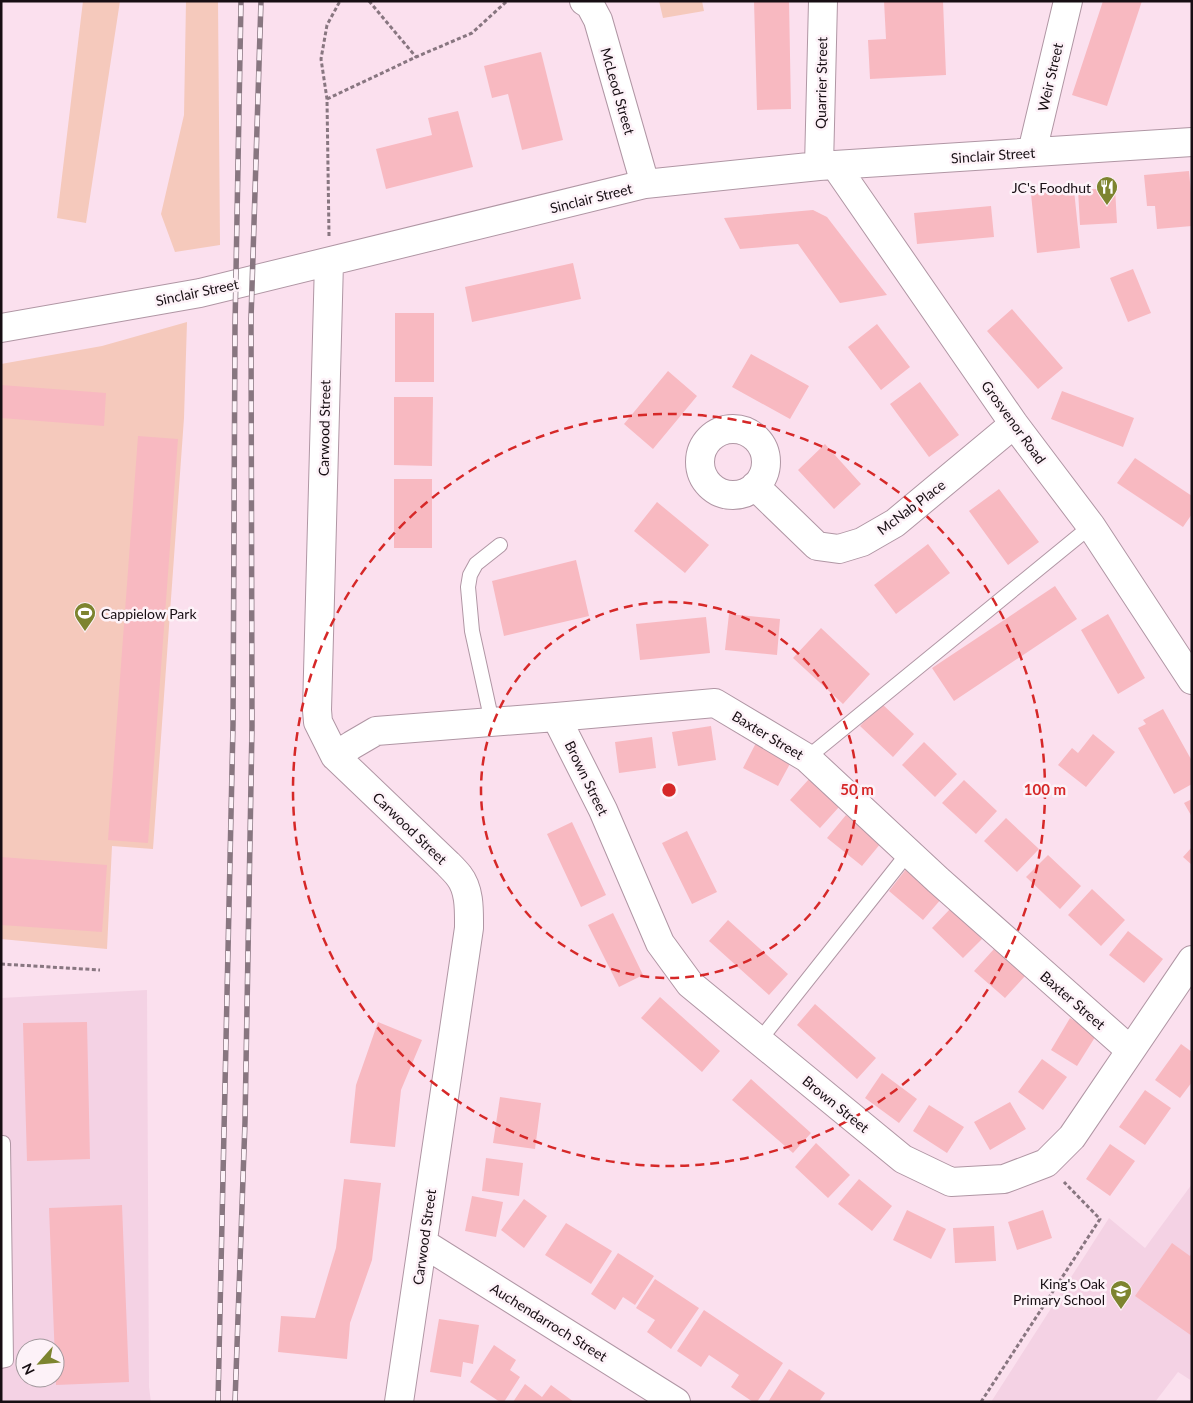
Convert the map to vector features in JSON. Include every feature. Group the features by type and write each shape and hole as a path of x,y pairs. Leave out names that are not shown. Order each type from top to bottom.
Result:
{"street":[{"name":"McLeod Street","path":"584,1 590,5 598,20 645,184"},
{"name":"Quarrier Street","path":"823,1 827,165"},
{"name":"Weir Street","path":"1032,152 1068,1"},
{"name":"Sinclair Street","path":"1,328 200,293 645,184 827,165 1192,142"},
{"name":"Grosvenor Road","path":"827,165 1014,424 1091,526 1192,680"},
{"name":"Carwood Street","path":"329,262 318,722 335,756 448,864 460,878 467,894 469,912 469,928 399,1402"},
{"name":"McNab Place","path":"755,486 817,546 839,549 862,542 895,523 1014,424"},
{"name":"Baxter Street","path":"335,756 376,731 715,703 807,758 908,853 1130,1050"},
{"name":"Brown Street","path":"556,717 603,810 660,943 690,984 903,1159 952,1182 1004,1179 1046,1163 1072,1136 1192,960"},
{"name":"Auchendarroch Street","path":"423,1243 676,1402"}],"lane":[{"path":"807,758 1091,526"},
{"path":"492,722 472,631 468,587 470,575 476,564 500,545"},
{"path":"759,1041 908,853"},
{"path":"1,1361 6,1360 3,1143"}],"path":[{"path":"329,262 327,99 321,59 327,25 340,1"},
{"path":"369,1 416,57"},
{"path":"327,99 472,33 507,1"},
{"path":"1,964 100,970"},
{"path":"981,1402 1100,1220 1046,1163"}],"shaded area":[{"path":"83,1 120,1 86,223 57,218"},
{"path":"186,1 218,1 220,245 175,252 161,214 184,115"},
{"path":"659,1 702,1 704,11 663,18"},
{"name":"Cappielow Park","path":"187,322 184,418 153,849 112,846 107,949 1,939 1,364 102,346"},
{"path":"147,990 149,1387 151,1402 1,1402 1,998"},
{"name":"King's Oak Primary School","path":"1192,1184 1192,1381 1178,1372 1155,1402 991,1402 1109,1218 1145,1248"}],"building":[{"path":"754,1 789,1 791,109 757,110"},
{"path":"884,1 943,1 946,75 870,79 868,40 886,39"},
{"path":"1103,1 1142,1 1107,106 1072,95"},
{"path":"541,52 563,140 522,150 508,94 492,98 484,66"},
{"path":"458,111 473,167 386,189 376,149 432,135 428,118"},
{"path":"1189,171 1192,226 1157,229 1155,206 1147,206 1144,175"},
{"path":"1115,188 1117,223 1080,225 1078,190"},
{"path":"1074,190 1080,248 1037,253 1031,194"},
{"path":"991,206 994,237 917,244 914,213"},
{"path":"813,210 827,217 887,295 840,303 798,244 740,249 724,218"},
{"path":"573,263 581,299 472,322 465,287"},
{"path":"1133,269 1151,313 1128,322 1110,278"},
{"path":"1012,309 1063,368 1038,389 987,331"},
{"path":"395,313 434,313 434,382 395,382"},
{"path":"877,324 910,367 881,390 848,347"},
{"path":"751,354 809,386 790,419 732,387"},
{"path":"668,371 697,396 653,449 624,424"},
{"path":"920,382 959,435 929,457 890,404"},
{"path":"1,385 106,393 104,426 1,418"},
{"path":"1062,391 1134,418 1123,447 1051,419"},
{"path":"394,397 433,397 432,466 394,465"},
{"path":"138,436 178,439 148,843 108,840"},
{"path":"825,444 861,484 834,509 798,470"},
{"path":"1135,458 1192,496 1192,514 1183,527 1117,483"},
{"path":"394,479 432,479 432,548 394,548"},
{"path":"999,489 1039,542 1008,565 969,511"},
{"path":"657,502 709,545 685,573 634,531"},
{"path":"928,544 950,573 896,614 874,585"},
{"path":"576,560 589,616 504,636 492,581"},
{"path":"1055,586 1077,619 954,701 932,668"},
{"path":"729,614 780,619 777,655 725,650"},
{"path":"1108,614 1145,678 1118,694 1081,630"},
{"path":"706,617 710,653 640,660 636,624"},
{"path":"821,628 870,674 843,704 793,658"},
{"path":"881,703 914,734 893,757 860,726"},
{"path":"1163,709 1192,761 1192,784 1174,794 1138,728 1146,724 1143,720"},
{"path":"711,726 716,760 678,766 672,732"},
{"path":"1093,734 1115,752 1086,787 1058,765 1072,748 1078,753"},
{"path":"652,737 656,768 619,773 615,742"},
{"path":"757,741 792,760 778,786 743,768"},
{"path":"924,742 957,774 935,797 902,765"},
{"path":"809,779 839,807 820,828 790,800"},
{"path":"964,780 997,811 976,834 942,803"},
{"path":"1192,799 1192,817 1184,803"},
{"path":"846,815 881,843 862,866 827,838"},
{"path":"1006,818 1039,849 1017,872 984,841"},
{"path":"572,822 606,895 581,907 547,834"},
{"path":"687,831 717,892 692,904 662,843"},
{"path":"1192,847 1192,865 1183,857"},
{"path":"1048,855 1081,886 1060,909 1026,877"},
{"path":"1,857 107,865 102,932 1,925"},
{"path":"907,868 942,898 923,920 889,891"},
{"path":"1092,889 1125,920 1101,946 1068,915"},
{"path":"951,908 982,939 963,958 932,928"},
{"path":"613,913 643,975 619,987 588,925"},
{"path":"728,920 788,974 769,995 709,941"},
{"path":"1128,931 1163,959 1144,983 1109,955"},
{"path":"994,949 1025,976 1005,998 974,971"},
{"path":"660,997 720,1051 702,1072 641,1018"},
{"path":"815,1004 876,1058 857,1079 797,1025"},
{"path":"1070,1018 1097,1034 1077,1066 1051,1050"},
{"path":"87,1022 90,1159 27,1161 23,1023"},
{"path":"378,1022 422,1040 401,1090 395,1147 350,1143 356,1085"},
{"path":"1181,1044 1192,1052 1192,1082 1180,1098 1155,1080"},
{"path":"1042,1059 1067,1077 1043,1110 1018,1092"},
{"path":"882,1073 917,1099 899,1123 865,1098"},
{"path":"751,1079 811,1133 793,1153 732,1100"},
{"path":"1145,1090 1171,1108 1145,1145 1119,1127"},
{"path":"500,1097 541,1103 535,1149 493,1143"},
{"path":"1010,1102 1026,1129 990,1150 974,1122"},
{"path":"929,1105 964,1127 947,1153 913,1131"},
{"path":"816,1143 850,1175 828,1198 795,1167"},
{"path":"1110,1144 1135,1161 1110,1196 1086,1179"},
{"path":"486,1158 523,1163 519,1196 482,1191"},
{"path":"344,1179 381,1183 372,1260 350,1323 347,1359 278,1352 281,1316 315,1318 336,1248"},
{"path":"859,1179 892,1206 872,1231 838,1204"},
{"path":"472,1196 503,1202 496,1237 465,1231"},
{"path":"524,1199 547,1216 524,1248 501,1230"},
{"path":"122,1205 129,1382 65,1385 65,1338 54,1338 49,1208"},
{"path":"907,1210 946,1229 931,1259 893,1240"},
{"path":"1043,1210 1052,1238 1017,1250 1008,1222"},
{"path":"566,1223 612,1251 591,1284 545,1255"},
{"path":"994,1226 996,1261 955,1263 953,1228"},
{"path":"1172,1243 1190,1256 1192,1253 1192,1336 1135,1296"},
{"path":"618,1253 654,1276 635,1305 623,1297 615,1310 591,1294"},
{"path":"655,1279 699,1308 671,1349 647,1332 655,1320 636,1308"},
{"path":"704,1310 783,1363 757,1402 753,1402 731,1387 739,1375 709,1355 701,1367 677,1351"},
{"path":"439,1319 479,1325 473,1364 463,1362 461,1377 430,1372"},
{"path":"494,1345 516,1360 510,1370 520,1377 504,1402 500,1402 470,1382"},
{"path":"789,1369 825,1393 819,1402 768,1402"},
{"path":"525,1384 542,1397 551,1385 574,1402 513,1402"}],"railway":[{"path":"218,1402 233,725 235,327 241,1"},
{"path":"235,1402 245,1122 252,726 251,319 261,1"}],"place":[{"name":"JC's Foodhut","path":"1107,206"},
{"name":"Cappielow Park","path":"85,632"},
{"name":"King's Oak Primary School","path":"1121,1310"}]}
